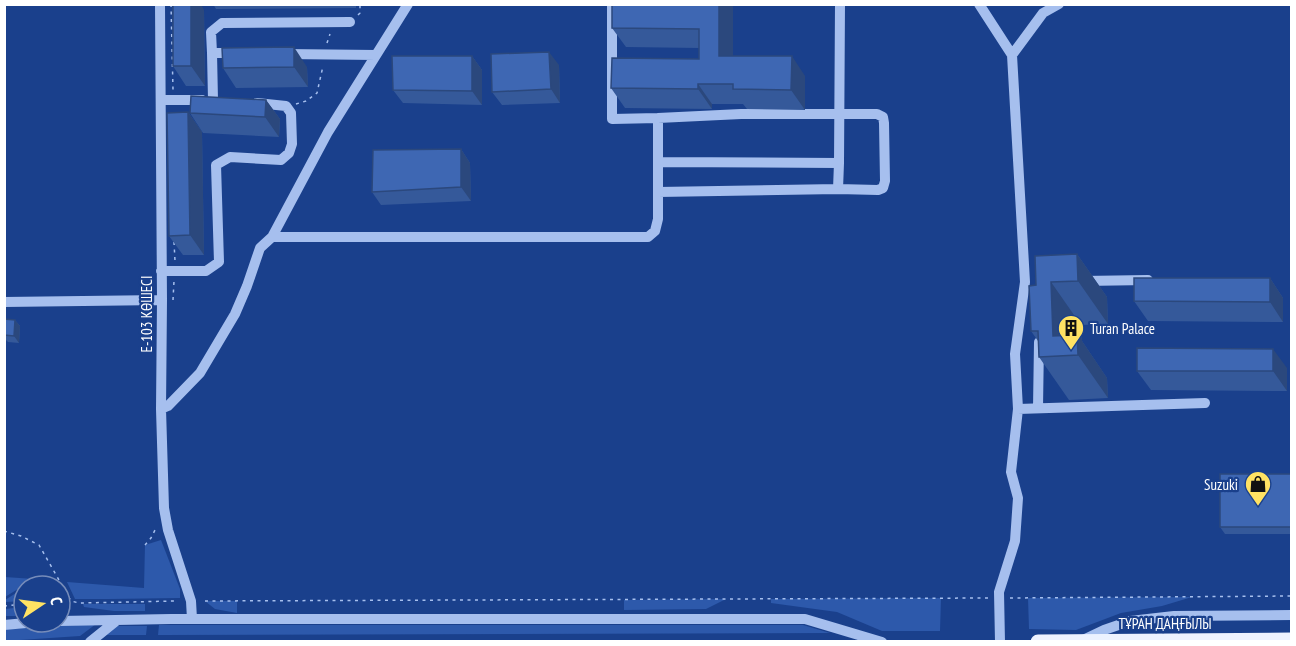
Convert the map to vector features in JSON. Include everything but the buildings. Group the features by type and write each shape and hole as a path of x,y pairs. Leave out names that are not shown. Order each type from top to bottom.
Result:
{"main road":[{"name":"ТҰРАН ДАҢҒЫЛЫ","path":"1038,642 1292,640"}],"street":[{"name":"Е-103 КӨШЕСІ","path":"160,4 161,409 164,508 168,530 191,601 192,620"},
{"path":"161,409 168,406 200,373 235,314 260,248 272,237 327,132 408,4"},
{"path":"612,4 612,119 741,114 877,114 883,117 885,181 883,188 878,190 658,192"},
{"path":"838,189 840,4"},
{"path":"979,4 1012,55 1029,282 1015,354 1018,409 1011,472 1018,498 1015,541 999,592 1000,642"},
{"path":"1012,55 1043,13 1059,4"},
{"path":"161,100 219,100 211,32 222,23 350,22"},
{"path":"212,53 246,53"},
{"path":"280,54 376,55"},
{"path":"162,271 206,271 219,262 216,165 230,157 281,160 289,153 292,144 291,113 286,106 245,103"},
{"path":"272,237 648,237 655,231 658,219 658,118"},
{"path":"658,162 839,163"},
{"path":"1074,281 1164,280"},
{"path":"4,302 162,300"},
{"path":"1038,408 1039,328"},
{"path":"1018,409 1205,404"},
{"path":"1079,641 1130,621 1174,616 1292,615"},
{"path":"72,621 805,619 882,642"},
{"path":"90,642 116,621"}],"path":[{"path":"171,4 173,100"},
{"path":"286,106 306,101 317,93 329,35 334,22"},
{"path":"173,306 174,237"},
{"path":"145,545 151,538 164,508"},
{"path":"4,531 39,545 56,574"},
{"path":"205,601 1292,596"},
{"path":"72,601 177,601"}],"shaded area":[{"path":"161,540 180,589 180,598 75,599 72,593 72,582 144,588 145,545"},
{"path":"5,577 12,577 12,593 5,597"},
{"path":"12,596 12,602 5,602"},
{"path":"1192,597 1162,606 1121,613 1076,630 1029,629 1028,598"},
{"path":"941,598 940,631 882,631 837,612 771,603 771,599"},
{"path":"726,599 706,609 624,610 624,600"},
{"path":"205,601 237,601 237,613 215,609"},
{"path":"83,604 145,604 145,611 114,611 84,607"},
{"path":"12,608 12,616 5,616 5,609"},
{"path":"96,624 80,636 5,641 5,629 12,629 12,634 72,634 72,625"},
{"path":"159,625 803,625 830,633 158,635"},
{"path":"112,626 147,626 146,635 103,635"}],"place":[{"name":"Turan Palace","path":"1071,351"},
{"name":"Suzuki","path":"1258,507"}]}
